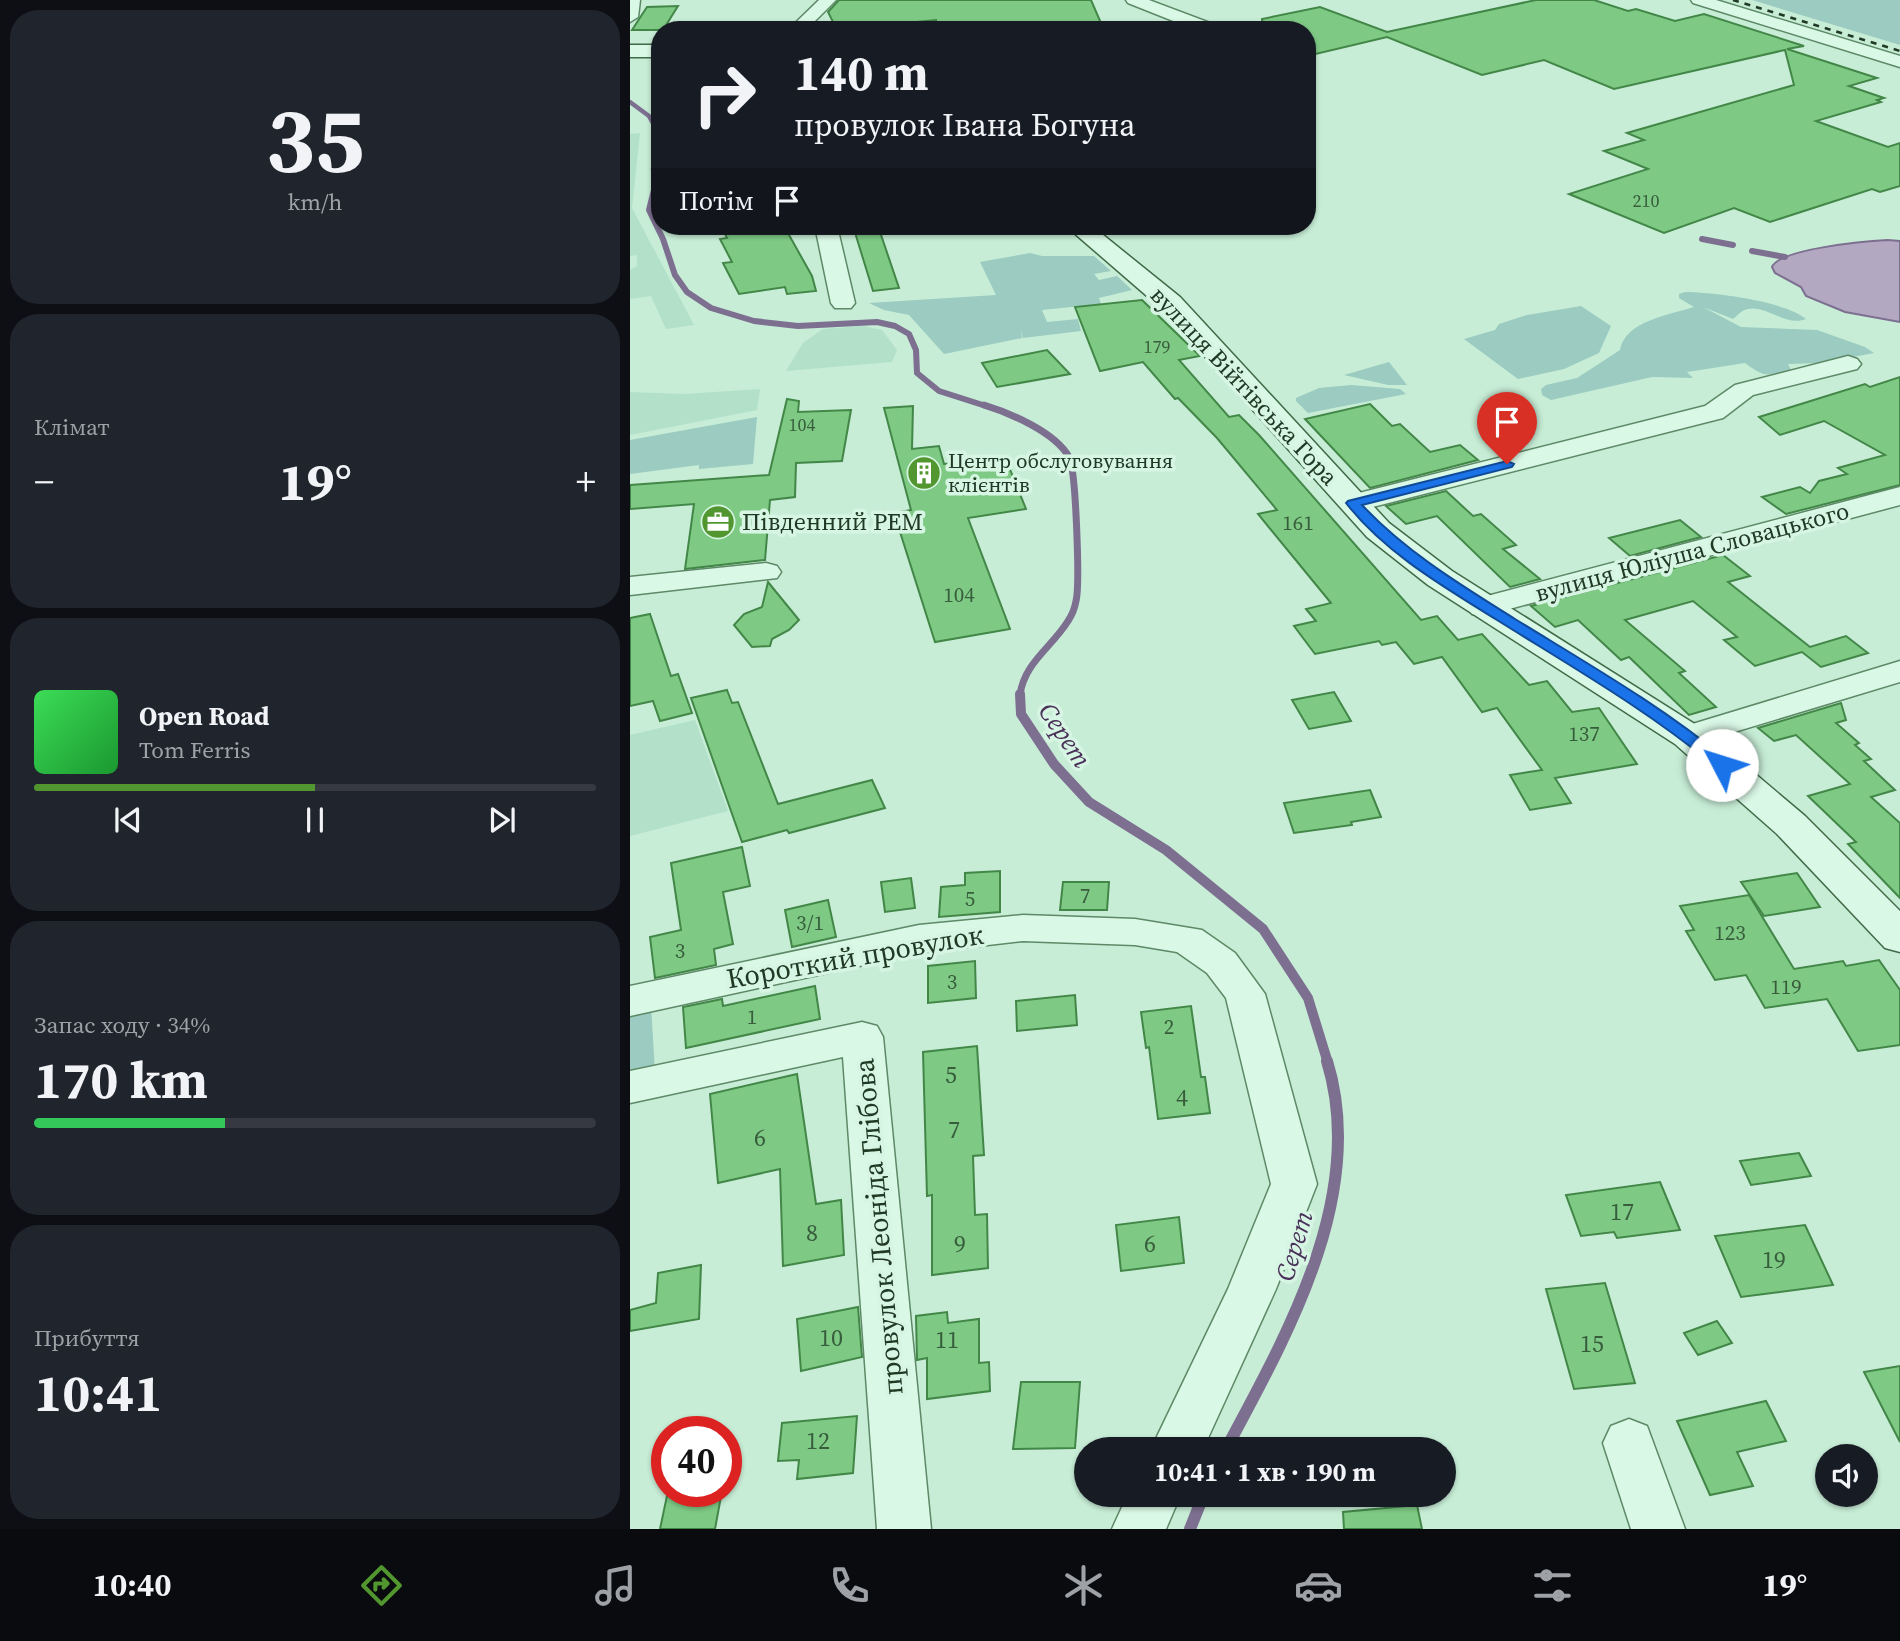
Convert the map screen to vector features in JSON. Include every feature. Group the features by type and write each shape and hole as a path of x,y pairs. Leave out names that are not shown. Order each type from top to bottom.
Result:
{"street":[{"path":"630,17 632,0"},
{"path":"806,21 828,0"},
{"path":"1134,0 1189,21"},
{"path":"1699,0 1900,62"},
{"path":"630,51 651,51"},
{"path":"828,235 843,303"},
{"name":"вулиця Війтівська Гора","path":"1088,235 1171,303 1353,503 1402,550 1483,607 1635,700 1688,736 1791,825 1900,937"},
{"path":"1353,503 1714,412 1744,390 1848,364"},
{"name":"вулиця Юліуша Словацького","path":"1483,607 1900,496"},
{"path":"630,586 766,572"},
{"path":"1688,736 1900,671"},
{"name":"Короткий провулок","path":"630,1001 919,939 1023,928 1135,932 1188,940 1221,963 1245,994 1294,1184 1252,1289 1183,1437"},
{"name":"провулок Леоніда Глібова","path":"630,1087 862,1037 904,1529"},
{"path":"1629,1443 1658,1529"},
{"path":"1139,1529 1150,1507"}],"green space":[{"path":"640,133 632,208 694,325 666,329 651,296 630,299 630,270 637,266 637,255 630,256 630,134"},
{"path":"863,326 882,330 897,350 892,362 786,371 803,343 823,329"},
{"path":"760,389 757,410 630,435 630,392 684,394"},
{"path":"695,720 728,811 630,836 630,735"}],"shaded area":[{"path":"1752,0 1900,0 1900,45"},
{"path":"1888,240 1900,241 1900,322 1845,312 1806,296 1801,287 1775,273 1772,267 1790,255 1806,251"},
{"path":"1030,253 1042,256 1094,256 1111,271 1094,274 1099,280 1117,276 1132,290 1099,298 1101,304 1042,310 1047,322 1078,319 1081,331 1023,338 1021,330 1022,338 944,354 909,315 884,310 869,303 996,295 980,262"},
{"path":"1685,292 1766,303 1782,307 1806,319 1789,320 1765,311 1749,309 1733,319 1703,307 1741,327 1817,330 1865,347 1874,353 1820,363 1788,364 1791,370 1771,374 1757,371 1745,363 1687,372 1693,378 1652,377 1551,400 1542,395 1541,389 1546,385 1577,378 1620,350 1630,332 1639,326 1661,316 1694,307 1679,298 1679,294"},
{"path":"1581,306 1611,326 1599,353 1564,369 1518,379 1464,339 1495,330 1499,324 1527,315"},
{"path":"1389,362 1407,385 1388,385 1344,375"},
{"path":"1351,385 1400,389 1406,394 1308,413 1296,401 1296,398 1319,388"},
{"path":"757,417 753,464 699,469 699,465 630,474 630,440"},
{"path":"651,1005 655,1072 630,1078 630,1011"}],"building":[{"path":"839,0 1091,0 1100,21 832,21 828,12"},
{"path":"1536,0 1594,0 1628,11 1636,9 1675,21 1704,14 1804,46 1787,49 1877,78 1849,86 1884,98 1877,100 1881,102 1816,121 1888,147 1900,143 1900,186 1880,192 1872,189 1770,222 1734,208 1664,233 1569,194 1648,169 1604,151 1644,140 1627,133 1794,85 1785,50 1614,89 1544,60 1482,75 1387,37 1316,54 1316,21 1262,19 1320,7 1387,32"},
{"path":"678,6 669,21 651,21 651,30 632,30 647,7"},
{"path":"726,235 789,235 812,276 816,291 787,294 785,287 739,294 723,263 732,262 720,239 727,238"},
{"path":"856,235 881,235 899,288 873,291"},
{"path":"1142,300 1200,356 1179,360 1229,417 1239,415 1259,435 1421,620 1437,616 1458,640 1482,634 1529,685 1547,681 1572,712 1599,708 1637,764 1555,778 1571,803 1530,810 1510,775 1542,770 1497,708 1482,712 1442,657 1414,664 1396,642 1382,645 1379,641 1315,654 1294,626 1316,621 1306,609 1331,603 1258,514 1277,510 1217,438 1178,398 1175,399 1143,362 1100,371 1075,307"},
{"path":"1047,350 1070,374 997,387 982,363"},
{"path":"1900,377 1900,485 1786,514 1762,497 1800,487 1810,493 1819,481 1847,474 1838,468 1885,455 1824,421 1780,435 1759,417 1865,384 1870,387"},
{"path":"787,399 799,401 798,412 851,410 842,461 796,463 795,497 770,500 765,560 685,569 694,504 630,509 630,485 769,475"},
{"path":"1370,404 1392,426 1400,424 1430,452 1460,445 1478,460 1370,488 1305,419"},
{"path":"913,406 912,449 939,446 944,464 1005,457 1026,509 968,518 1010,629 935,642 894,513 911,510 884,408"},
{"path":"1446,491 1473,516 1481,514 1516,545 1503,549 1540,579 1510,587 1437,516 1406,524 1386,506"},
{"path":"1680,520 1701,537 1630,556 1609,538"},
{"path":"1723,555 1750,576 1728,582 1810,647 1846,636 1868,653 1821,667 1802,652 1755,666 1724,640 1737,637 1693,601 1625,620 1685,671 1679,673 1716,707 1689,715 1629,657 1621,660 1578,620 1555,627 1531,606"},
{"path":"768,582 799,620 789,630 772,639 770,646 752,647 734,625 744,614 762,607"},
{"path":"650,614 671,676 678,674 692,713 660,721 653,701 630,706 630,618"},
{"path":"727,690 732,703 738,702 778,804 872,780 885,808 789,833 787,830 742,842 691,698"},
{"path":"1334,692 1351,721 1309,729 1292,700"},
{"path":"1841,703 1846,720 1836,723 1859,743 1855,745 1871,759 1864,761 1895,790 1871,797 1900,823 1900,898 1848,844 1856,842 1808,796 1850,784 1796,735 1774,741 1758,728"},
{"path":"1370,790 1381,817 1351,822 1352,825 1294,833 1284,803"},
{"path":"742,847 750,886 723,892 733,944 714,949 716,965 655,978 650,937 681,930 671,863"},
{"path":"1000,871 1000,912 939,917 941,887 965,885 965,873"},
{"path":"1797,873 1820,907 1764,916 1741,882"},
{"path":"911,878 915,908 885,912 881,882"},
{"path":"1063,882 1109,882 1107,910 1060,910"},
{"path":"1749,895 1794,969 1843,961 1846,966 1879,960 1900,990 1900,1045 1858,1051 1827,999 1765,1008 1746,975 1715,980 1686,931 1694,930 1680,906"},
{"path":"828,900 836,937 792,947 785,910"},
{"path":"975,961 976,998 928,1003 928,966"},
{"path":"815,986 820,1019 686,1048 683,1007 722,999 723,1006"},
{"path":"1075,995 1077,1025 1017,1031 1016,1001"},
{"path":"1191,1006 1201,1077 1205,1077 1210,1113 1158,1119 1149,1047 1146,1048 1141,1012"},
{"path":"977,1046 984,1155 973,1156 975,1215 987,1214 988,1268 932,1275 932,1195 927,1196 923,1052"},
{"path":"797,1074 816,1204 841,1200 844,1255 783,1266 780,1169 718,1183 710,1094"},
{"path":"1799,1153 1811,1176 1751,1185 1740,1161"},
{"path":"1660,1182 1680,1230 1617,1238 1614,1232 1581,1236 1566,1195"},
{"path":"1179,1217 1184,1263 1121,1271 1116,1225"},
{"path":"1805,1225 1833,1285 1741,1297 1715,1236"},
{"path":"701,1265 699,1319 630,1331 630,1310 656,1303 658,1273"},
{"path":"1605,1283 1635,1383 1574,1389 1546,1289"},
{"path":"858,1307 862,1357 801,1371 797,1319"},
{"path":"947,1312 948,1323 979,1319 979,1363 989,1362 990,1391 927,1399 927,1358 917,1360 916,1316"},
{"path":"1717,1321 1732,1343 1698,1355 1684,1333"},
{"path":"1900,1366 1900,1442 1864,1372"},
{"path":"1021,1382 1080,1382 1074,1448 1013,1449"},
{"path":"1766,1401 1786,1441 1737,1452 1753,1486 1710,1495 1677,1421"},
{"path":"857,1416 853,1473 797,1479 799,1460 778,1461 782,1423"},
{"path":"665,1507 719,1507 715,1529 660,1529"},
{"path":"1417,1507 1422,1529 1344,1529 1343,1512"}],"waterway":[{"name":"Серет","path":"630,102 651,120"},
{"name":"Серет","path":"651,202 651,214"},
{"name":"Серет","path":"661,235 675,275 687,292 711,308 754,321 798,326 877,322 895,326 909,334 916,350 917,373 939,391 989,407"},
{"path":"1702,239 1733,245"},
{"path":"1752,251 1785,257"},
{"name":"Серет","path":"984,405 1019,418 1053,439 1069,457 1074,482 1076,603 1062,630 1033,664 1020,695"},
{"name":"Серет","path":"1020,695 1021,714 1054,764 1089,802 1166,850 1263,929 1308,998 1328,1063"},
{"name":"Серет","path":"1232,1437 1296,1311 1315,1262 1329,1212 1337,1162 1337,1111 1327,1061"},
{"name":"Серет","path":"1190,1529 1199,1507"}],"railway":[{"path":"1733,0 1900,51"}],"place":[{"name":"Центр обслуговування клієнтів","path":"924,473"},
{"name":"Південний РЕМ","path":"718,522"}],"route":[{"path":"1507,464 1353,503 1378,530 1440,578 1635,700 1688,736 1722,765"}]}
